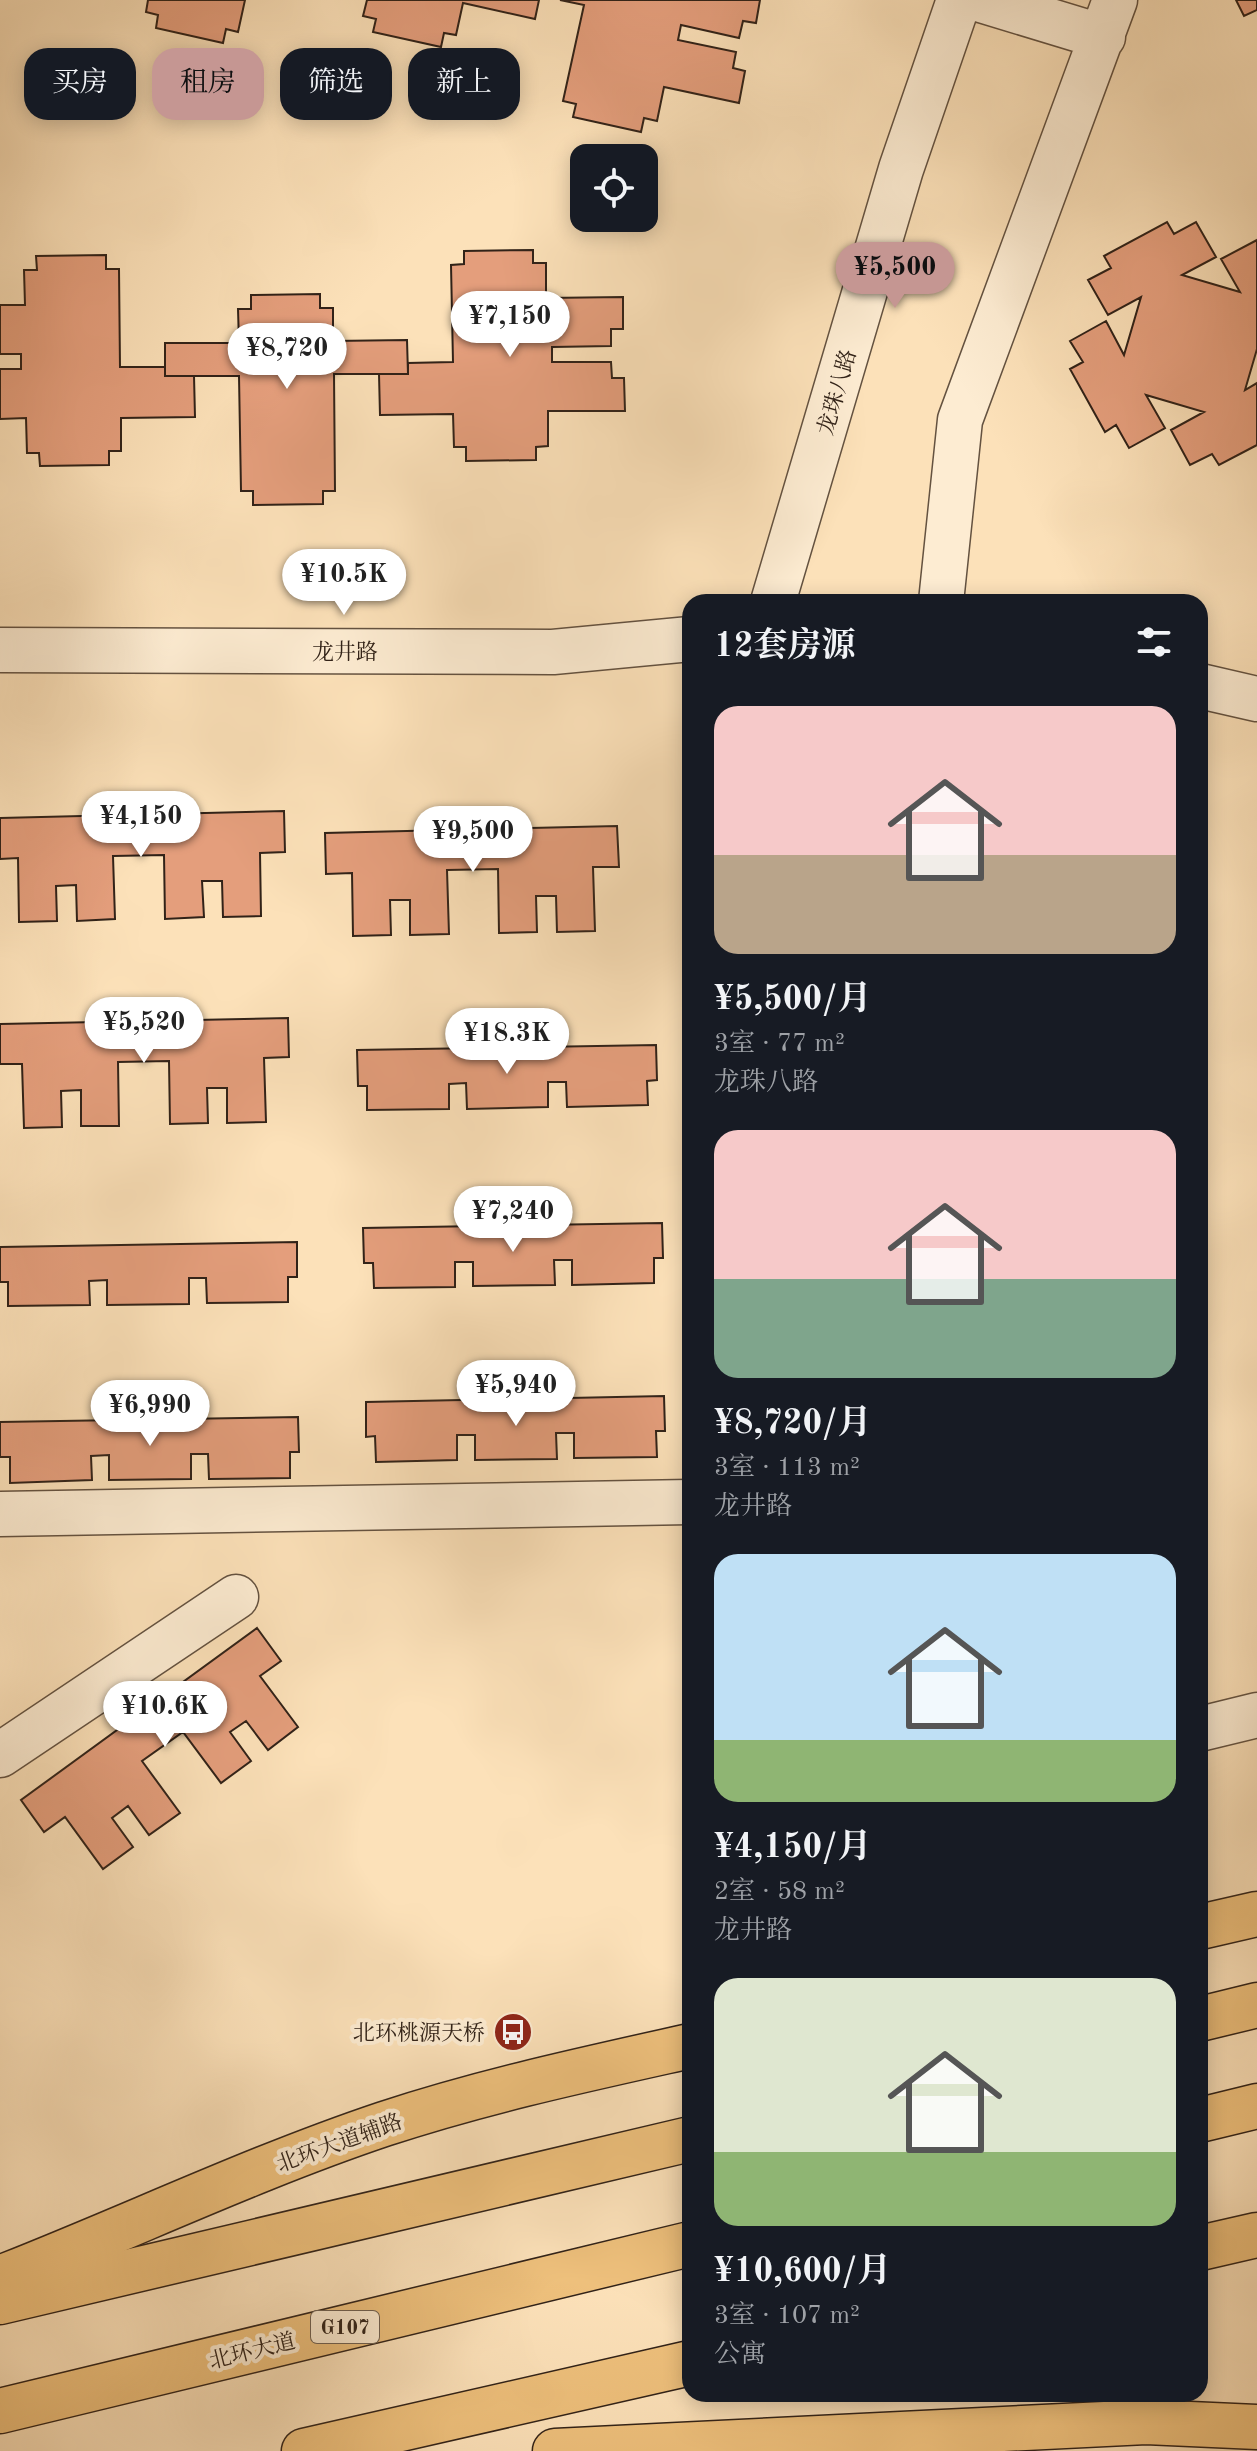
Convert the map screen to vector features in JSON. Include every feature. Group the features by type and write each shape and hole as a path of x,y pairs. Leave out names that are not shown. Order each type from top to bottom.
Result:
{"main road":[{"path":"1208,1925 1257,1914"},
{"path":"1208,2017 1257,2005"},
{"name":"北环大道辅路","path":"0,2278 383,2124 498,2089 682,2048"},
{"path":"1208,2118 1257,2106"},
{"path":"0,2302 682,2141"},
{"path":"1208,2246 1257,2235"},
{"name":"北环大道","path":"0,2411 682,2246"},
{"path":"304,2451 682,2365"},
{"path":"555,2451 1146,2422 1257,2427"}],"street":[{"name":"龙珠八路","path":"775,594 901,169 959,0"},
{"path":"942,594 960,420 1109,18 981,0"},
{"name":"龙井路","path":"0,650 553,652 682,640"},
{"path":"1208,688 1257,699"},
{"path":"0,1514 682,1502"},
{"path":"0,1755 236,1597"},
{"path":"1208,1727 1257,1715"}],"building":[{"path":"148,0 245,0 238,32 226,29 223,43 156,28 158,15 146,12"},
{"path":"367,0 539,0 535,19 463,3 456,35 444,33 441,47 373,32 376,19 363,16"},
{"path":"560,0 760,0 756,23 743,21 739,38 681,25 678,40 736,52 733,68 745,71 739,103 664,87 657,121 644,118 641,132 573,117 576,104 563,101 584,5"},
{"path":"1236,0 1257,0 1257,10 1244,16"},
{"path":"1167,222 1174,234 1196,222 1216,257 1182,275 1240,292 1221,259 1257,240 1257,349 1245,390 1257,383 1257,445 1219,465 1212,454 1190,465 1171,430 1204,412 1146,395 1165,428 1129,448 1116,425 1105,432 1070,369 1083,362 1070,341 1106,321 1124,355 1141,297 1108,315 1088,280 1111,268 1104,256"},
{"path":"533,250 533,263 546,263 546,298 623,297 623,329 611,329 611,346 552,347 552,362 611,362 612,378 624,378 625,411 548,411 548,446 536,447 536,460 466,461 466,447 454,447 453,414 380,415 379,374 408,374 408,363 453,362 451,265 464,264 464,251"},
{"path":"106,255 106,269 119,269 120,367 165,367 165,376 194,376 195,417 121,418 121,451 109,451 109,465 40,466 39,453 27,453 26,418 0,419 0,369 21,369 21,354 0,354 0,305 25,305 24,270 37,270 36,256"},
{"path":"320,294 320,308 333,308 333,341 407,340 408,374 334,374 335,491 323,491 323,504 253,505 253,491 241,491 239,376 165,376 165,343 239,343 238,309 251,309 251,295"},
{"path":"284,811 285,852 260,853 261,916 223,917 222,881 202,881 204,917 165,919 164,855 113,856 115,919 77,921 76,885 56,886 57,921 19,922 18,858 0,859 0,818"},
{"path":"617,826 619,867 593,867 595,931 557,932 556,896 536,896 537,932 499,933 498,869 447,870 449,934 410,935 410,900 390,900 391,935 353,936 352,873 326,874 325,833"},
{"path":"288,1018 289,1057 264,1058 266,1122 227,1123 227,1088 207,1088 208,1123 170,1124 169,1061 118,1062 119,1126 81,1126 81,1090 61,1091 62,1127 24,1128 22,1064 0,1064 0,1024"},
{"path":"656,1045 657,1080 647,1081 648,1105 567,1107 566,1082 548,1082 548,1107 467,1109 466,1083 449,1084 449,1109 367,1110 367,1086 358,1086 357,1050"},
{"path":"662,1223 663,1258 654,1258 654,1283 572,1285 572,1260 554,1260 555,1285 473,1286 473,1262 455,1262 455,1287 374,1288 373,1263 364,1263 363,1228"},
{"path":"297,1242 297,1277 288,1277 288,1302 207,1303 206,1278 189,1278 189,1304 107,1305 107,1280 89,1281 90,1305 8,1306 8,1282 0,1282 0,1247"},
{"path":"664,1396 665,1431 656,1431 657,1457 574,1458 574,1433 556,1433 557,1459 475,1460 475,1435 457,1435 457,1460 376,1462 375,1436 366,1437 366,1402"},
{"path":"298,1417 299,1452 290,1452 290,1478 209,1479 208,1454 191,1454 191,1479 109,1480 109,1455 91,1456 92,1480 10,1483 10,1457 0,1457 0,1422"},
{"path":"257,1628 281,1661 260,1676 298,1727 268,1750 246,1721 230,1732 251,1761 221,1783 183,1732 142,1761 180,1813 149,1835 128,1806 112,1818 133,1847 103,1869 65,1817 44,1832 21,1800"}],"place":[{"name":"北环桃源天桥","path":"513,2032"}]}
